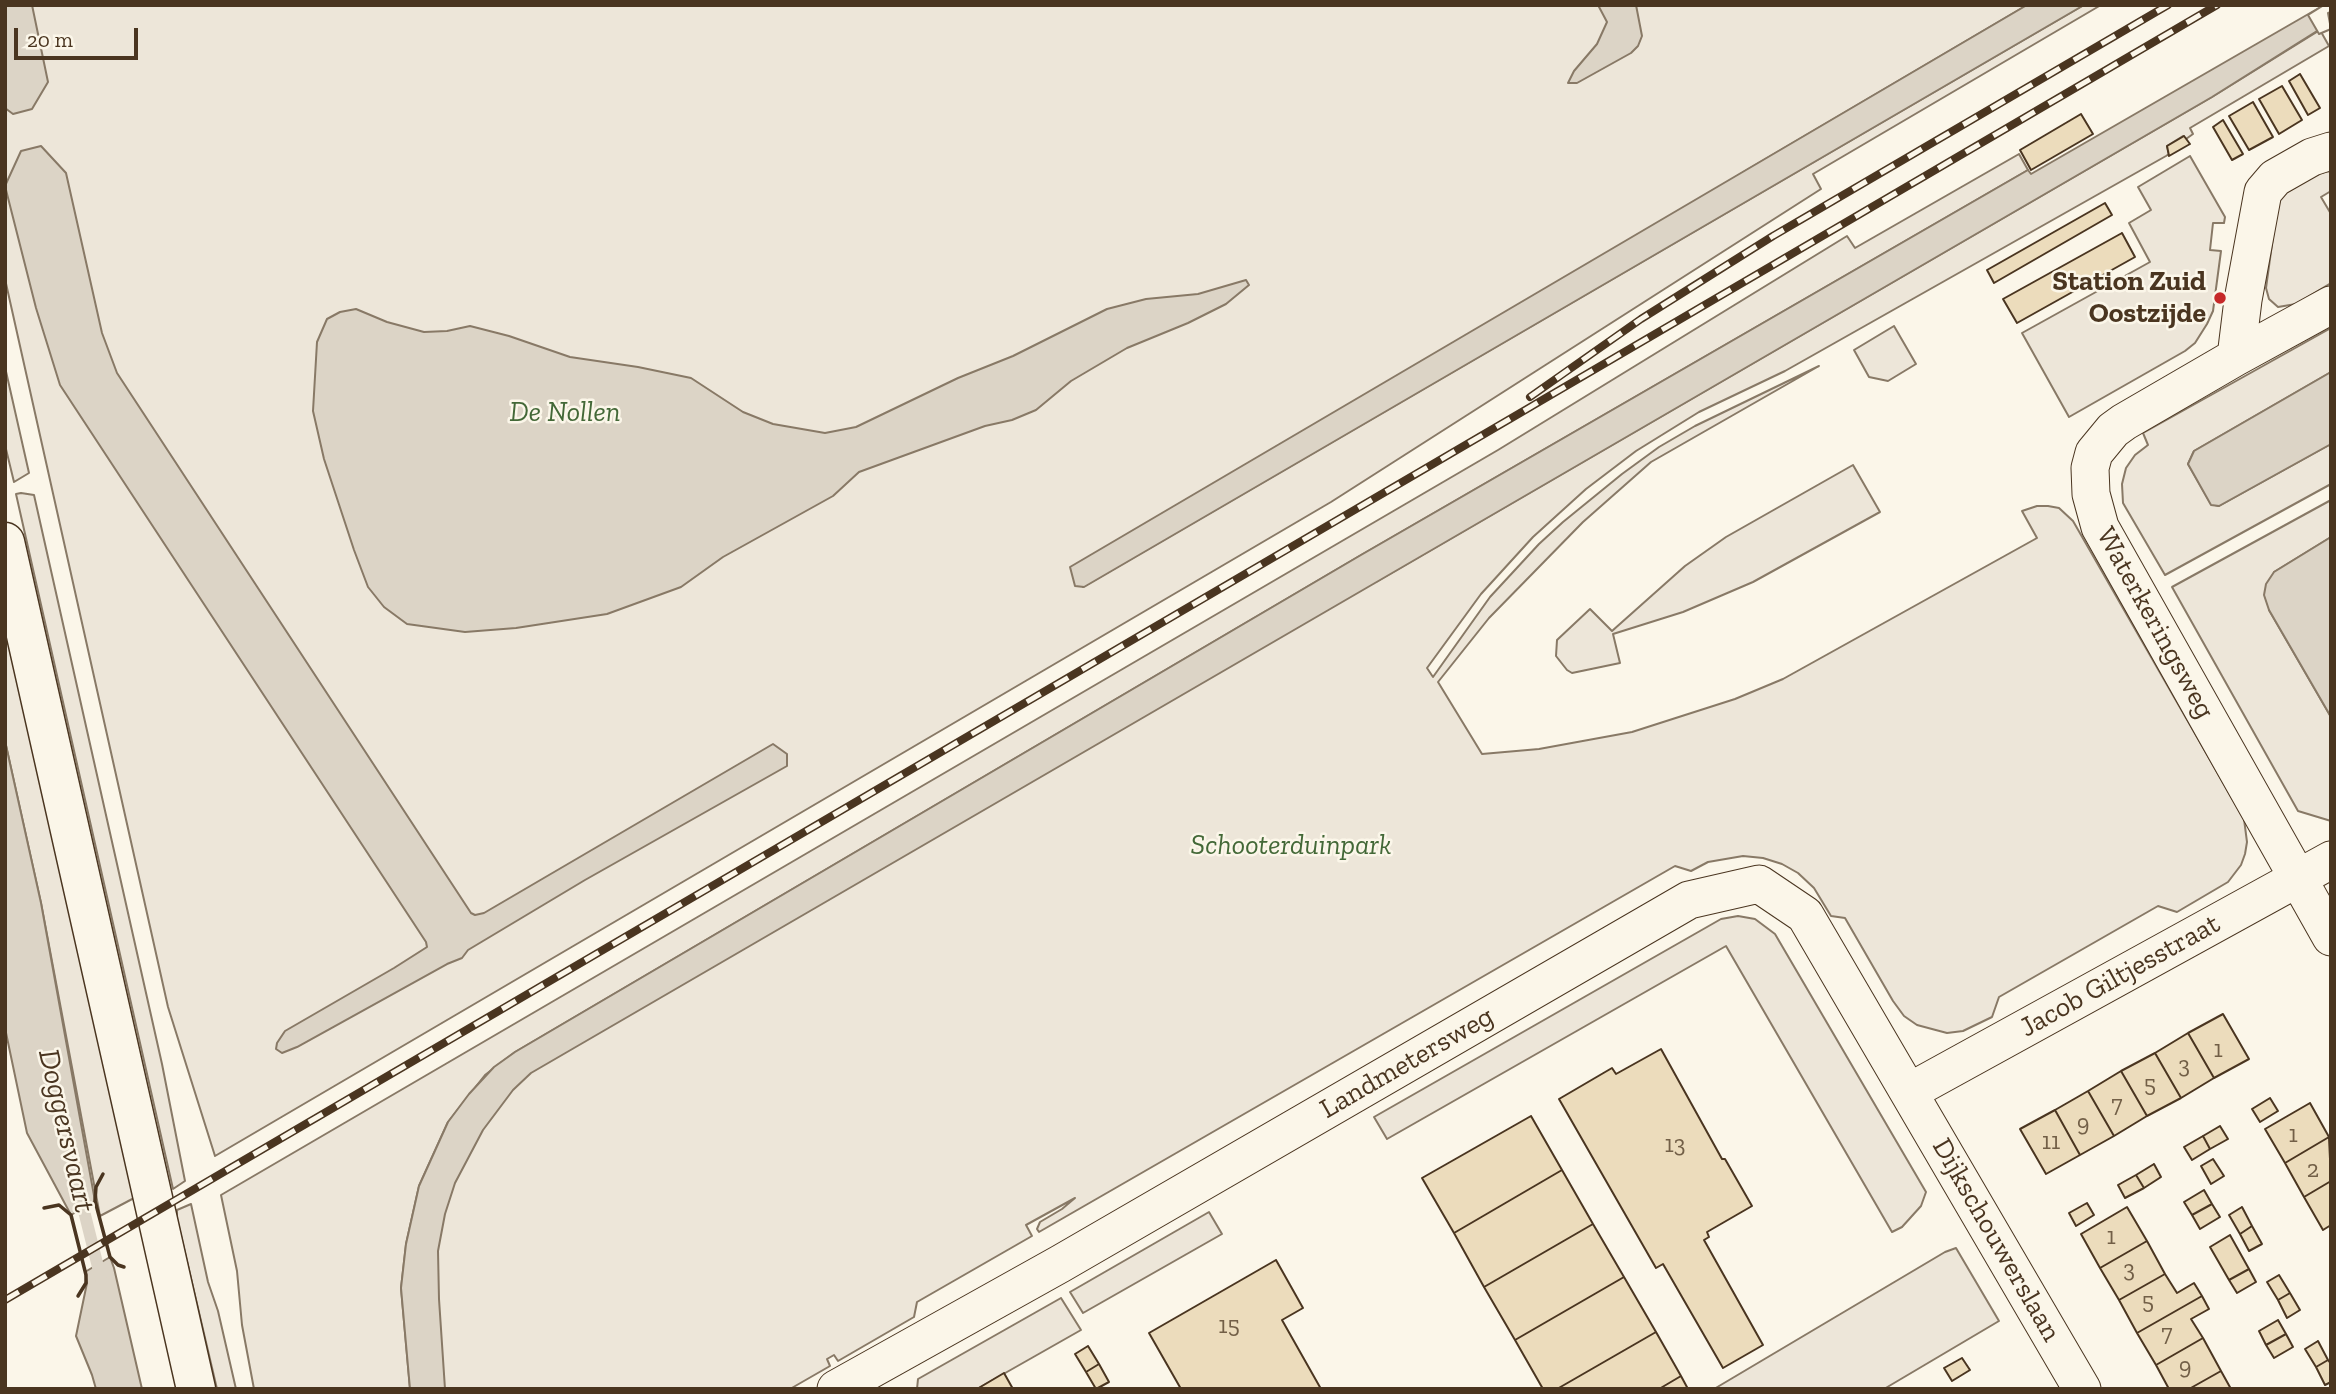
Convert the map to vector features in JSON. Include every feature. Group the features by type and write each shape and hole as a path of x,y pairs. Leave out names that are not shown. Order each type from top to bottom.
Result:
{"street":[{"path":"2236,357 2243,300 2263,192 2275,178 2312,157 2331,151"},
{"name":"Waterkeringsweg","path":"2331,305 2236,357 2113,430 2094,453 2090,468 2091,494 2100,527 2331,937"},
{"path":"5,542 196,1389"},
{"name":"Jacob Giltjesstraat","path":"1909,1092 2331,860"},
{"name":"Landmetersweg","path":"857,1384 1689,900 1759,884 1805,915 1909,1092"},
{"name":"Dijkschouwerslaan","path":"1909,1092 2082,1389"}],"green space":[{"name":"De Nollen","path":"5,5 2027,5 1745,171 1083,587 2084,5 2101,5 1813,174 1821,189 1331,502 215,1156 168,1007 5,279"},
{"name":"Schooterduinpark","path":"2320,30 2329,46 2190,128 2193,134 2186,139 2183,136 2167,146 2169,154 2166,156 1785,371 1699,412 1636,451 1586,489 1533,537 1481,594 1427,668 1433,677 1490,597 1539,544 1622,474 1659,447 1695,426 1819,366 1651,462 1583,522 1489,618 1438,682 1482,754 1539,749 1632,732 1735,699 1783,679 2037,538 2022,511 2048,506 2059,508 2073,521 2244,819 2247,842 2245,854 2241,865 2228,882 2177,912 2158,906 1999,997 1992,1017 1963,1031 1947,1033 1917,1025 1904,1016 1845,918 1831,916 1814,888 1798,873 1763,858 1743,856 1708,862 1691,871 1675,866 1039,1232 1037,1229 1040,1222 1075,1198 1026,1225 1032,1236 917,1302 914,1317 838,1361 834,1355 827,1359 830,1366 790,1389 434,1389 425,1253 495,1085 1344,583 1376,582 2212,97"},
{"path":"2019,154 2028,170 1361,555 515,1052 485,1075 448,1122 419,1186 406,1244 401,1288 410,1389 254,1389 242,1325 237,1271 221,1195 1498,450 1847,236 1855,248"},
{"path":"2190,156 2225,217 2224,223 2213,223 2210,250 2221,251 2213,311 2207,324 2195,343 2185,351 2069,417 2022,333 2150,262 2129,223 2151,210 2138,187"},
{"path":"2331,172 2331,191 2321,197 2331,214 2331,283 2296,304 2278,307 2269,299 2266,288 2278,200 2316,175"},
{"path":"1894,326 1916,364 1888,381 1869,377 1854,350"},
{"path":"2331,328 2331,372 2194,451 2188,464 2211,504 2219,506 2331,444 2331,484 2165,575 2123,503 2122,484 2126,468 2135,455 2148,445 2143,433"},
{"path":"5,367 29,473 14,482 5,445"},
{"path":"1853,465 1880,512 1753,582 1683,612 1613,634 1620,663 1572,673 1556,656 1557,640 1590,609 1612,631 1685,566 1726,537"},
{"path":"16,494 34,495 162,1064 185,1181 173,1189"},
{"path":"2331,500 2331,537 2274,572 2269,610 2331,717 2331,821 2298,811 2172,587"},
{"path":"5,625 136,1197 100,1216 41,903 5,741"},
{"path":"1738,916 1755,919 1775,934 1926,1192 1921,1206 1902,1227 1892,1232 1726,946 1387,1139 1374,1117 1721,919"},
{"path":"191,1204 236,1389 217,1389 177,1219 177,1210"},
{"path":"1209,1212 1222,1234 1083,1313 1070,1292"},
{"path":"1956,1248 1999,1321 1884,1389 1714,1389 1945,1252"},
{"path":"1061,1298 1081,1330 977,1389 917,1389 918,1379"}],"water":[{"path":"5,5 32,5 48,82 32,109 13,114 5,108"},
{"path":"1598,5 1636,5 1642,36 1631,53 1577,83 1568,83 1574,71 1597,44 1607,22"},
{"path":"2027,5 2084,5 1084,587 1075,586 1070,567"},
{"path":"2324,5 2331,5 2331,25 2317,31 2212,97 531,1073 513,1090 483,1130 455,1183 445,1214 438,1251 445,1389 410,1389 401,1288 406,1244 419,1186 448,1122 494,1067 515,1052 1361,555 2028,170 2031,174"},
{"path":"41,146 66,173 102,333 117,373 471,913 484,913 773,744 787,754 787,766 585,880 468,950 462,958 297,1047 282,1053 276,1049 285,1031 394,968 427,947 426,942 60,385 36,308 5,186 21,151"},
{"path":"1246,280 1249,285 1226,304 1127,348 1071,381 1036,410 859,472 833,496 723,557 681,587 607,614 516,628 465,632 407,624 384,607 368,587 354,550 324,459 313,411 317,342 327,319 340,312 356,309 387,322 424,332 470,326 570,357 691,378 743,412 773,424 825,433 856,427 958,378 1013,356 1107,309 1146,299 1198,294"},
{"path":"2331,372 2331,444 2219,506 2211,505 2188,464 2194,451"},
{"path":"2331,537 2331,717 2269,610 2264,595 2266,584 2274,572"},
{"path":"5,741 41,903 95,1201 71,1215 27,1133 5,1028"},
{"path":"110,1257 142,1389 96,1389 76,1336 87,1283 85,1272"}],"pier":[{"path":"2324,5 2331,5 2331,12 2328,13 2331,29 2319,34 2308,15"}],"building":[{"path":"2300,74 2320,108 2308,115 2289,81"},
{"path":"2282,86 2302,120 2279,134 2259,99"},
{"path":"2253,102 2273,137 2249,150 2229,116"},
{"path":"2081,114 2093,134 2031,170 2020,150"},
{"path":"2223,120 2243,154 2232,160 2213,127"},
{"path":"2184,136 2190,144 2169,156 2167,146"},
{"path":"2105,203 2112,215 1994,283 1987,270"},
{"path":"2122,233 2135,257 2017,323 2003,299"},
{"path":"2223,1014 2249,1059 2214,1078 2188,1033"},
{"path":"2188,1033 2214,1078 2181,1098 2155,1053"},
{"path":"1661,1049 1722,1159 1725,1159 1752,1206 1707,1232 1709,1237 1704,1240 1763,1345 1723,1368 1663,1264 1656,1268 1559,1099 1612,1068 1616,1074"},
{"path":"2155,1053 2181,1098 2147,1116 2121,1071"},
{"path":"2121,1071 2147,1116 2114,1136 2088,1091"},
{"path":"2088,1091 2114,1136 2080,1155 2055,1110"},
{"path":"2270,1098 2278,1111 2260,1122 2252,1109"},
{"path":"2310,1103 2329,1137 2285,1163 2265,1129"},
{"path":"2055,1110 2080,1155 2046,1174 2020,1129"},
{"path":"1531,1116 1562,1170 1454,1233 1422,1178"},
{"path":"2220,1126 2228,1139 2210,1149 2203,1136"},
{"path":"2203,1136 2210,1149 2192,1160 2184,1147"},
{"path":"2329,1137 2331,1181 2304,1197 2285,1163"},
{"path":"2213,1159 2224,1176 2211,1184 2201,1166"},
{"path":"2154,1164 2161,1177 2144,1188 2136,1175"},
{"path":"1562,1170 1593,1224 1484,1287 1454,1233"},
{"path":"2136,1175 2144,1188 2125,1198 2118,1185"},
{"path":"2331,1181 2331,1225 2323,1230 2304,1197"},
{"path":"2204,1190 2212,1204 2192,1215 2184,1202"},
{"path":"2087,1203 2094,1215 2076,1226 2069,1213"},
{"path":"2212,1204 2220,1217 2200,1229 2192,1215"},
{"path":"2127,1207 2147,1241 2100,1268 2081,1234"},
{"path":"2242,1207 2252,1226 2240,1234 2229,1215"},
{"path":"1593,1224 1624,1277 1515,1340 1484,1287"},
{"path":"2252,1226 2262,1244 2249,1251 2240,1234"},
{"path":"2230,1235 2249,1269 2229,1280 2210,1247"},
{"path":"2147,1241 2165,1274 2119,1300 2100,1268"},
{"path":"1276,1260 1303,1308 1282,1320 1321,1389 1181,1389 1149,1333"},
{"path":"2249,1269 2256,1282 2237,1293 2229,1280"},
{"path":"2165,1274 2177,1293 2194,1283 2202,1296 2137,1333 2119,1300"},
{"path":"2279,1275 2290,1293 2278,1300 2267,1282"},
{"path":"1624,1277 1656,1332 1557,1389 1543,1389 1515,1340"},
{"path":"2290,1293 2300,1310 2287,1318 2278,1300"},
{"path":"2202,1296 2209,1309 2191,1319 2203,1338 2156,1365 2137,1333"},
{"path":"2278,1320 2286,1334 2266,1345 2259,1331"},
{"path":"1656,1332 1681,1376 1659,1389 1557,1389"},
{"path":"2286,1334 2293,1347 2274,1358 2266,1345"},
{"path":"2203,1338 2221,1371 2189,1389 2169,1389 2156,1365"},
{"path":"2318,1341 2328,1360 2316,1367 2305,1349"},
{"path":"1088,1346 1099,1364 1086,1372 1075,1354"},
{"path":"1962,1358 1970,1370 1952,1381 1944,1368"},
{"path":"2328,1360 2331,1364 2331,1382 2325,1385 2316,1367"},
{"path":"1099,1364 1109,1382 1096,1389 1086,1372"},
{"path":"2221,1371 2231,1389 2189,1389"},
{"path":"1004,1373 1013,1389 977,1389"},
{"path":"1681,1376 1688,1389 1659,1389"}],"waterway":[{"name":"Doggersvaart","path":"80,1195 101,1279"}],"railway":[{"path":"1530,397 1641,319 1773,236 2168,5"},
{"path":"5,1300 2217,5"}],"wall":[{"path":"103,1174 96,1187 95,1201 110,1257 124,1267"},
{"path":"44,1208 59,1205 71,1215 86,1275 86,1283 78,1296"}],"place":[{"name":"Station Zuid Oostzijde","path":"2220,298"}]}
